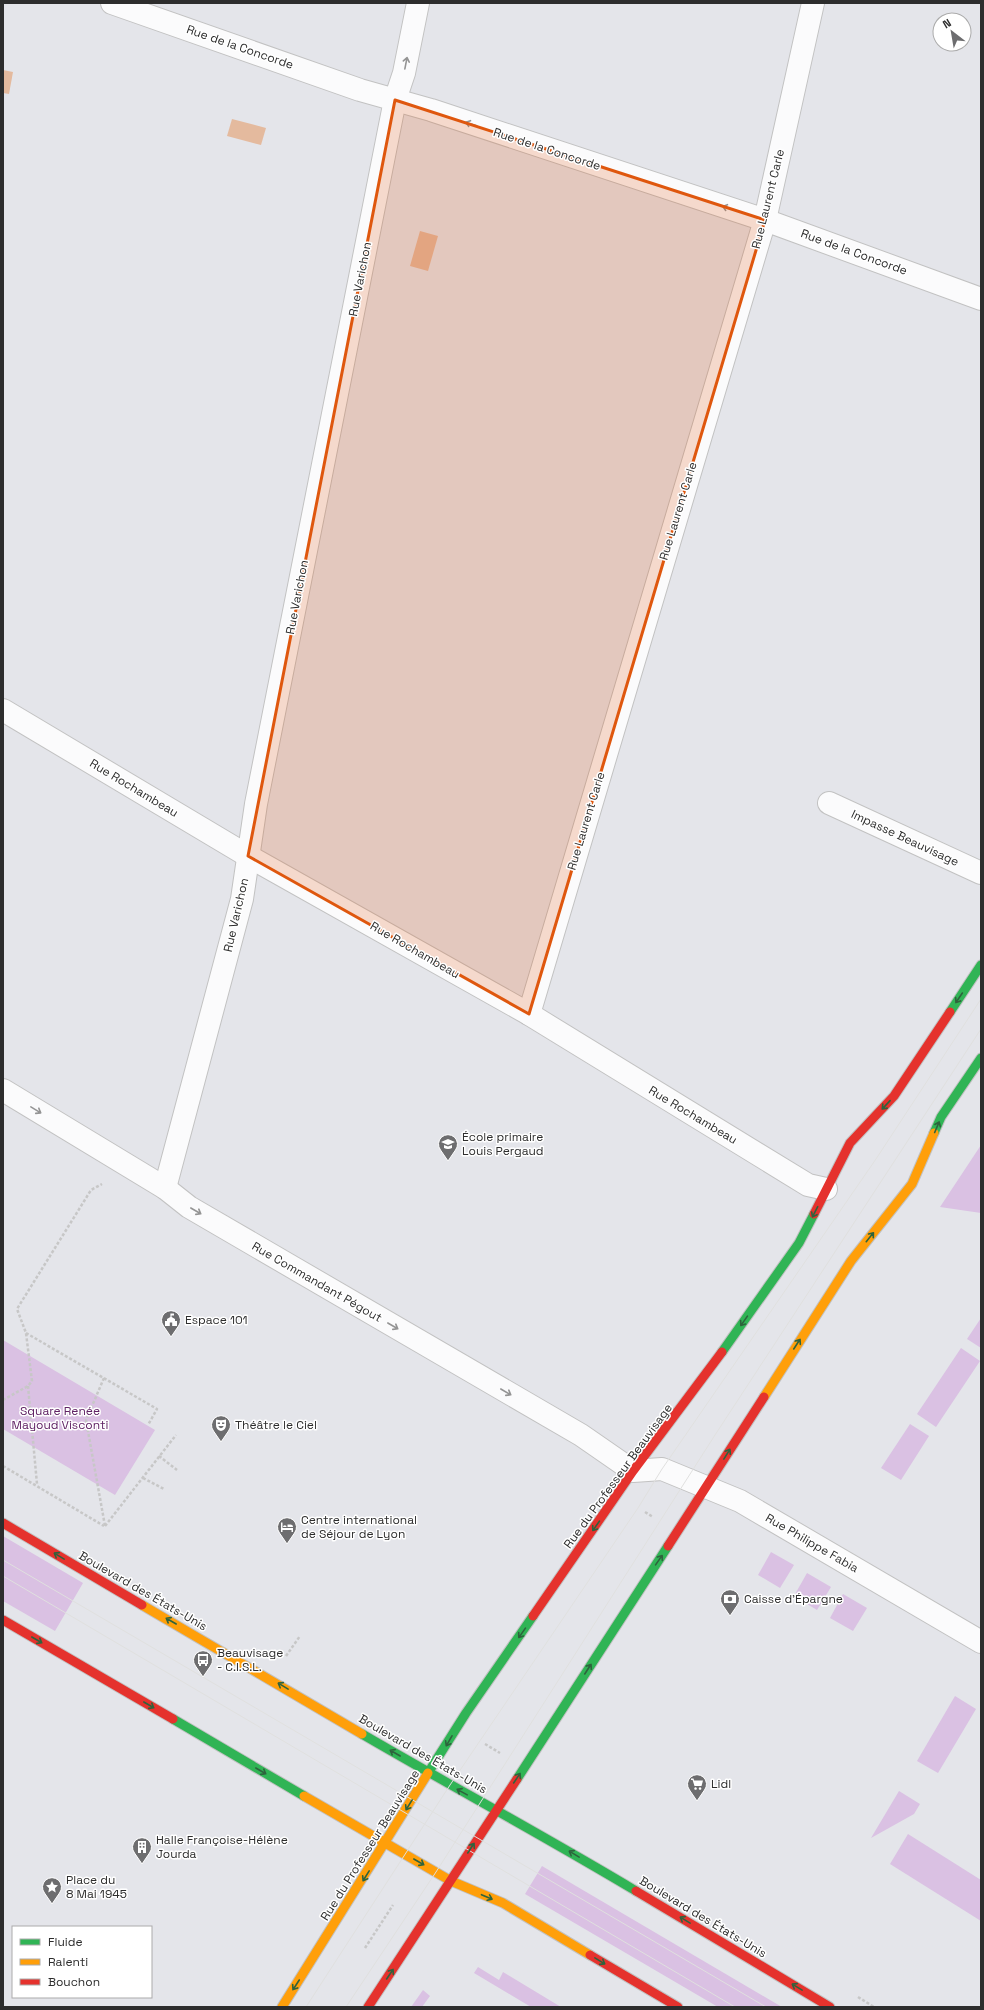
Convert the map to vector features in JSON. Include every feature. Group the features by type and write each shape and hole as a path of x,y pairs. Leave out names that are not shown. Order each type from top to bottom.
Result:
{"street":[{"name":"Rue de la Concorde","path":"112,3 360,90 431,110 765,220 981,298"},
{"name":"Rue Varichon","path":"165,1188 242,899 257,796 395,100 404,73 418,3"},
{"name":"Rue Laurent Carle","path":"529,1014 765,220 813,3"},
{"name":"Rue Rochambeau","path":"3,710 248,856 529,1014 554,1032 808,1185 826,1189"},
{"name":"Impasse Beauvisage","path":"829,803 981,873"},
{"name":"Rue du Professeur Beauvisage","path":"282,2007 471,1706 633,1471 689,1398 799,1243 850,1143 894,1096 981,965"},
{"path":"368,2007 706,1487 851,1260 912,1184 941,1117 981,1058"},
{"name":"Rue Commandant Pégout","path":"3,1090 165,1188 189,1207 576,1432 633,1471"},
{"name":"Rue Philippe Fabia","path":"633,1471 662,1469 752,1508 981,1642"},
{"name":"Boulevard des États-Unis","path":"3,1523 496,1811 545,1837 830,2007"},
{"path":"3,1620 451,1881 503,1903 678,2007"}],"path":[{"path":"3,1400 28,1386 32,1381 26,1333 17,1309 91,1190 102,1184"},
{"path":"26,1333 157,1409 148,1425"},
{"path":"104,1378 86,1420 105,1526"},
{"path":"28,1386 37,1485"},
{"path":"105,1526 176,1435"},
{"path":"159,1456 177,1470"},
{"path":"3,1466 105,1526"},
{"path":"143,1478 164,1489"},
{"path":"645,1512 653,1518"},
{"path":"286,1656 300,1636"},
{"path":"485,1744 500,1753"},
{"path":"365,1948 393,1905"}],"highlighted area":[{"path":"395,100 765,220 529,1014 248,856"}],"green space":[{"path":"981,1145 981,1213 940,1207"},
{"path":"981,1318 981,1348 967,1339"},
{"name":"Square Renée Mayoud Visconti","path":"3,1340 155,1430 115,1495 3,1429"},
{"path":"961,1348 980,1361 936,1427 917,1414"},
{"path":"910,1424 929,1436 901,1480 881,1468"},
{"path":"3,1536 83,1583 55,1631 3,1601"},
{"path":"771,1552 794,1565 780,1588 758,1575"},
{"path":"807,1573 831,1587 817,1610 794,1596"},
{"path":"843,1594 867,1608 853,1631 830,1618"},
{"path":"955,1696 976,1709 938,1773 917,1761"},
{"path":"899,1791 920,1804 914,1814 871,1838"},
{"path":"908,1834 981,1880 981,1921 890,1864"},
{"path":"542,1866 782,2007 718,2007 525,1894"},
{"path":"478,1967 499,1980 503,1972 561,2007 531,2007 474,1973"},
{"path":"423,1990 430,1996 422,2007 411,2007"}],"shaded area":[{"path":"3,70 13,72 9,94 3,93"},
{"path":"232,119 266,128 261,145 227,136"},
{"path":"420,231 438,236 428,271 410,266"}],"tram line":[{"path":"306,2007 450,1785 638,1508 662,1469 876,1159 981,999"},
{"path":"346,2007 436,1872 715,1435 981,1029"},
{"path":"3,1560 766,2007"},
{"path":"3,1576 735,2007"}],"traffic: fast":[{"path":"950,1012 981,965"},
{"path":"934,1133 941,1117 981,1058"},
{"path":"722,1352 799,1243 814,1214"},
{"path":"517,1779 668,1546"},
{"path":"428,1773 466,1713 533,1616"},
{"path":"173,1719 304,1796"},
{"path":"362,1734 636,1891"}],"traffic: slow":[{"path":"764,1397 851,1261 912,1184 934,1133"},
{"path":"142,1605 362,1734"},
{"path":"282,2007 428,1773"},
{"path":"304,1796 451,1881 503,1903 590,1955"}],"traffic: jam":[{"path":"814,1214 850,1143 894,1096 950,1012"},
{"path":"533,1616 633,1471 722,1352"},
{"path":"668,1546 764,1397"},
{"path":"3,1523 142,1605"},
{"path":"3,1620 173,1719"},
{"path":"368,2007 517,1779"},
{"path":"636,1891 830,2007"},
{"path":"590,1955 678,2007"}],"place":[{"name":"École primaire Louis Pergaud","path":"448,1161"},
{"name":"Espace 101","path":"171,1337"},
{"name":"Théâtre le Ciel","path":"221,1442"},
{"name":"Centre international de Séjour de Lyon","path":"287,1544"},
{"name":"Caisse d'Épargne","path":"730,1616"},
{"name":"Beauvisage - C.I.S.L.","path":"203,1677"},
{"name":"Lidl","path":"697,1801"},
{"name":"Halle Françoise-Hélène Jourda","path":"142,1864"},
{"name":"Place du 8 Mai 1945","path":"52,1904"}]}
